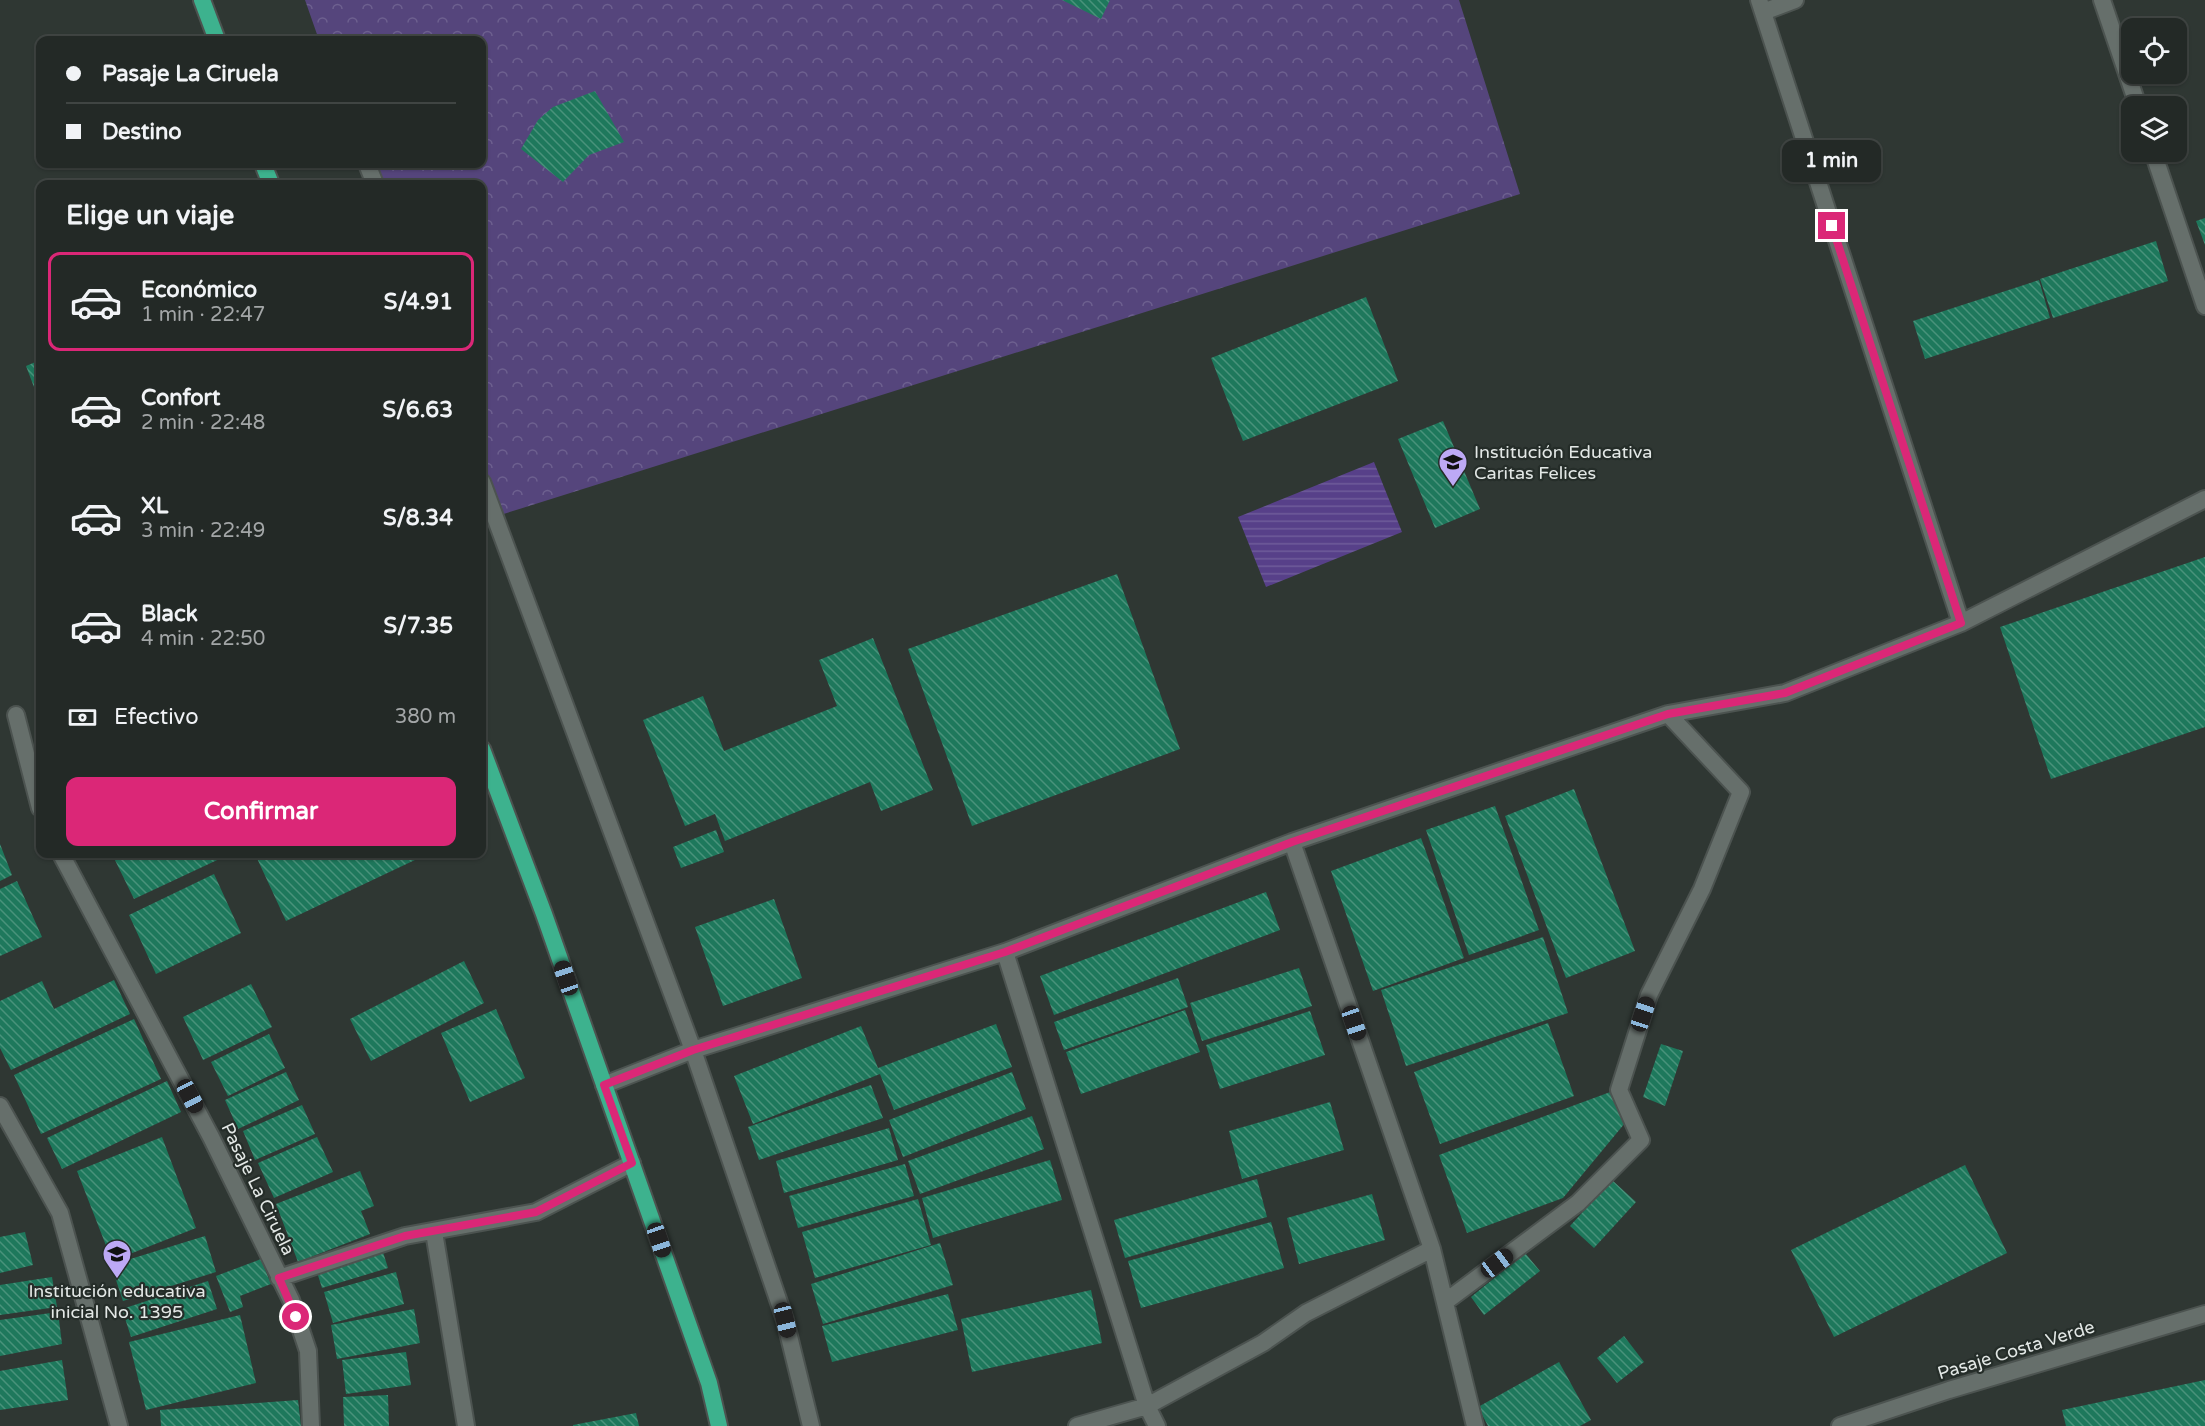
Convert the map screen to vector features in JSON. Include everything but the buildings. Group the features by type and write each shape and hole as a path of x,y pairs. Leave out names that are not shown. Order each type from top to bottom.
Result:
{"highway":[{"path":"202,0 216,36"},
{"path":"486,759 544,914 709,1383 719,1426"}],"street":[{"path":"1795,0 1761,6 1961,623"},
{"path":"2102,0 2135,96"},
{"path":"2156,162 2205,306"},
{"path":"486,493 693,1050 785,1320 811,1426"},
{"path":"604,1085 693,1050 1005,952 1292,842 1668,714 1785,693 1961,623 2205,499"},
{"path":"1445,1302 1578,1203 1641,1140 1619,1090 1649,994 1702,889 1741,792 1668,714"},
{"path":"16,715 36,792"},
{"path":"1292,842 1432,1249 1475,1426"},
{"name":"Pasaje La Ciruela","path":"63,858 211,1137 291,1300 308,1351 310,1426"},
{"path":"1005,952 1147,1406 1157,1426"},
{"path":"0,1106 60,1213 119,1426"},
{"path":"279,1278 405,1236 536,1212 632,1163"},
{"path":"434,1232 466,1426"},
{"path":"1077,1426 1147,1406 1263,1343 1306,1313 1432,1249"},
{"name":"Pasaje Costa Verde","path":"1840,1426 1949,1390 2205,1314"}],"green space":[{"path":"305,0 1459,0 1520,194 494,517 486,494 486,180 370,180 366,168 486,168 486,36 318,36"}],"shaded area":[{"path":"1374,462 1402,532 1266,587 1238,517"}],"place":[{"name":"Institución Educativa Caritas Felices","path":"1453,488"},
{"name":"Institución educativa inicial No. 1395","path":"117,1280"}],"route":[{"path":"296,1317 291,1300 279,1278 405,1236 455,1229 536,1212 632,1163 604,1085 693,1050 1005,952 1292,842 1668,714 1785,693 1961,623 1832,226"}]}
